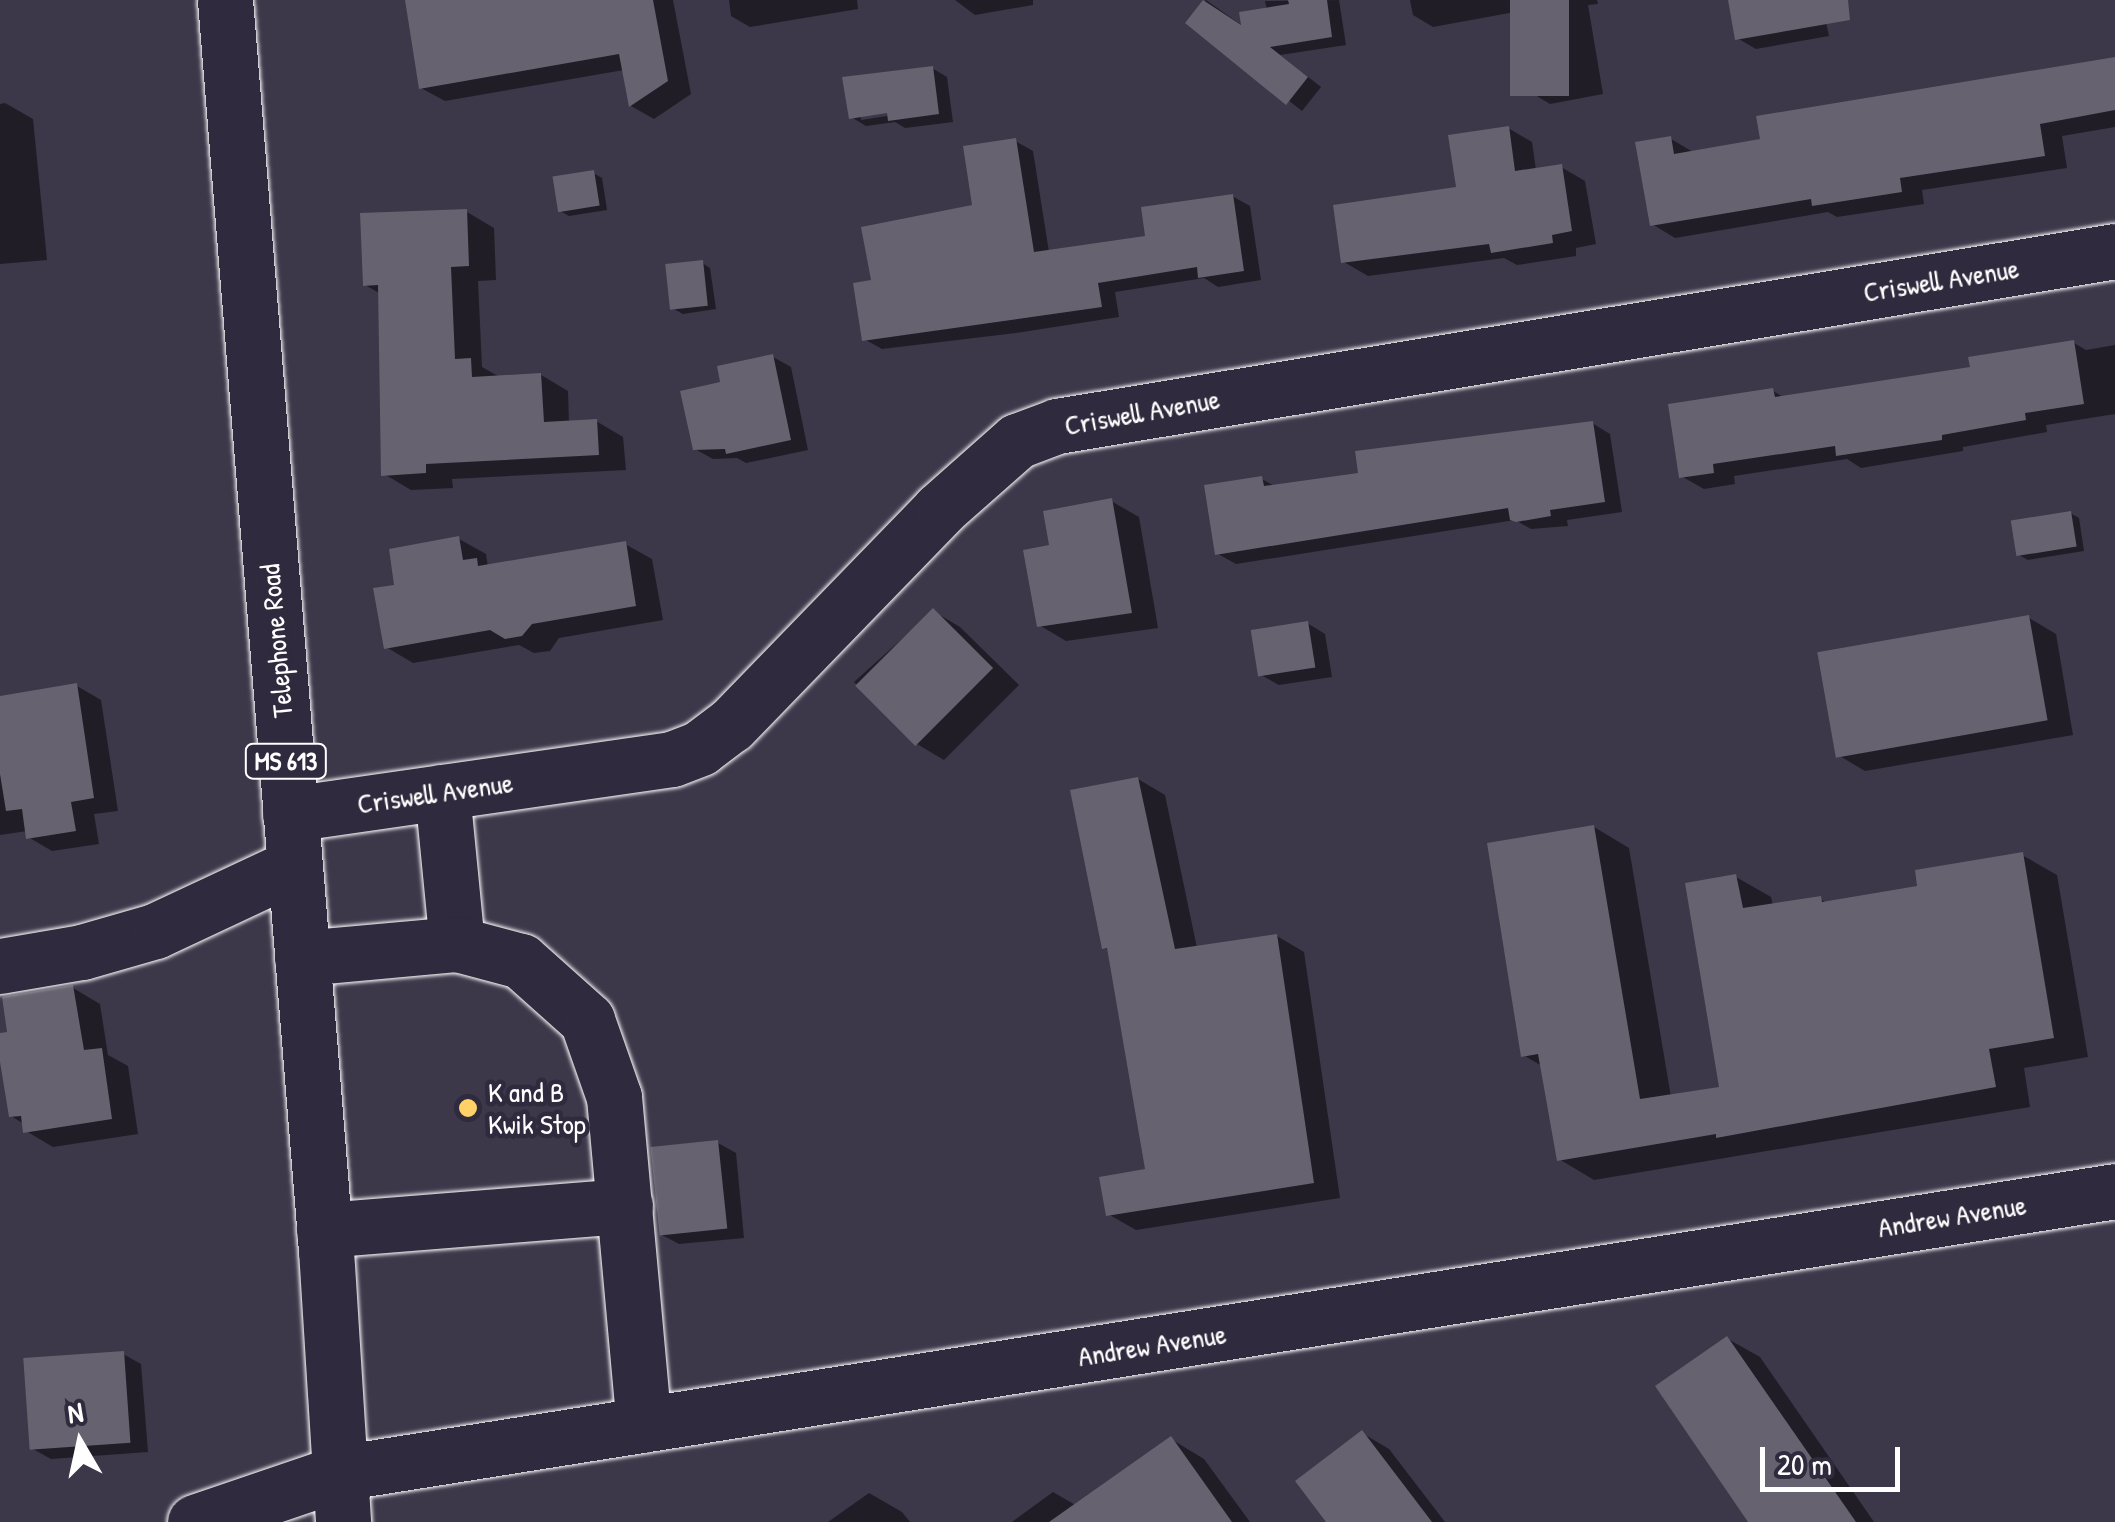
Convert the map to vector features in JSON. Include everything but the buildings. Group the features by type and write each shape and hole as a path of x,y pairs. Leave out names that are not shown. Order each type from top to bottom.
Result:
{"street":[{"name":"Telephone Road","path":"225,0 324,1230 341,1498"},
{"name":"Criswell Avenue","path":"0,966 82,952 155,932 292,840 442,792 672,759 700,748 730,724 940,510 1018,441 1057,426 2115,251"},
{"path":"442,792 458,944"},
{"path":"302,958 458,944 520,961 587,1020 614,1097 644,1425"},
{"name":"Andrew Avenue","path":"195,1522 341,1498 644,1425 2115,1191"},
{"path":"324,1230 625,1206"}],"place":[{"name":"K and B Kwik Stop","path":"468,1108"}]}
